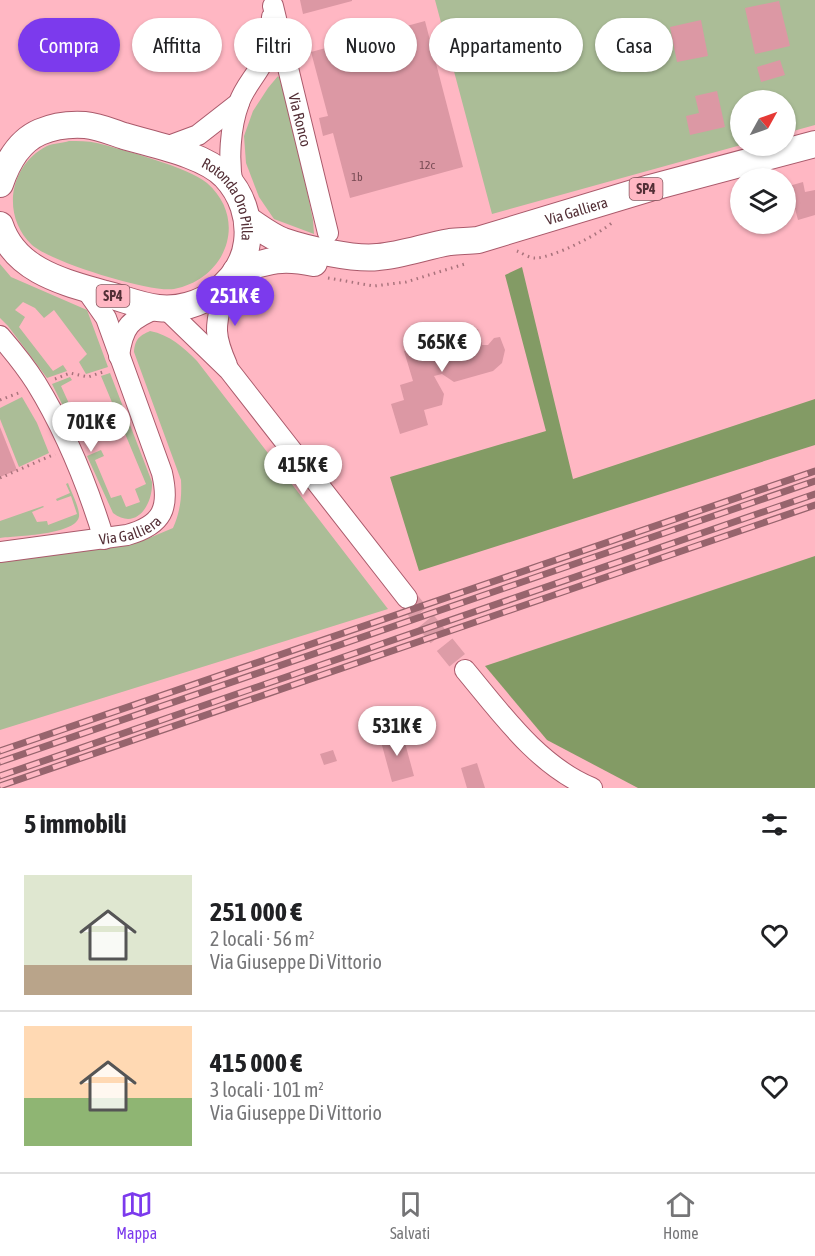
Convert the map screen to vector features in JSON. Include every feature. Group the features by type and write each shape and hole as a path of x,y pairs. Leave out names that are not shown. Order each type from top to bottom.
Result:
{"main road":[{"name":"Rotonda Oro Pilla","path":"0,184 6,167 26,141 40,132 57,127 88,125 196,158 214,168 233,186 248,220 246,245 230,279"},
{"path":"0,158 26,141"},
{"name":"Via Galliera","path":"248,220 283,241 357,257 375,258 449,242 478,240 650,188 815,144"},
{"name":"SP4","path":"0,227 11,246 29,265 51,276 85,288 161,308 175,308 206,299 230,279"},
{"name":"Via Galliera","path":"230,279 276,259 291,259 376,273 400,271 452,256 478,240"}],"street":[{"name":"Via Ronco","path":"233,186 229,151 239,103 261,65 272,27 272,3"},
{"name":"Via Ronco","path":"272,3 328,233"},
{"name":"Via Ronco","path":"163,148 198,135 239,103"},
{"path":"229,370 217,341 216,329 230,279"},
{"name":"Via Galliera","path":"0,552 134,534 152,525 162,514 166,490 162,473 116,362 106,318 85,288"},
{"path":"116,362 127,326 141,315 161,308 229,370 407,598"},
{"path":"0,336 31,375 47,404 92,500 104,539"},
{"path":"465,670 524,738 553,764 579,783 592,788"}],"path":[{"path":"552,253 579,244 610,225 619,216"},
{"path":"48,381 70,373 88,376 116,362"},
{"path":"0,400 27,389"},
{"path":"0,478 57,454"}],"green space":[{"path":"435,0 815,0 815,125 796,130 796,90 730,90 730,148 492,214 454,72 583,72 583,18 440,18"},
{"path":"278,76 285,85 314,234 274,219 259,197 246,163 244,136 253,111"},
{"path":"69,141 87,141 138,154 186,171 207,183 220,198 227,214 229,230 226,246 218,261 207,273 192,283 174,289 162,289 101,275 59,260 32,245 22,233 16,220 13,206 17,178 24,165 34,155 47,146"},
{"path":"0,264 11,277 87,310 108,367 86,374 79,362 87,354 54,310 44,318 35,308 23,302 15,310 25,317 19,327 53,371 63,365 67,371 47,378 0,318"},
{"path":"522,267 573,479 815,399 815,445 419,571 390,477 546,431 505,275"},
{"path":"150,331 181,346 197,361 388,609 0,730 0,562 142,541 173,528 180,505 181,480 134,352 138,338"},
{"path":"110,373 152,482 150,499 146,506 136,517 129,519 113,513 87,456 101,450 104,456 95,460 111,498 121,495 126,507 140,502 135,489 146,484 101,376"},
{"path":"70,377 72,380 61,386 82,432 92,429 95,436 80,440 52,384"},
{"path":"22,397 37,423 49,453 19,467 0,419 0,408"},
{"path":"68,483 79,514 77,521 60,530 47,533 0,538 0,521 43,506 32,512 37,522 47,521 48,525 77,514 71,496 57,501 56,499 70,493 66,484"},
{"path":"815,556 815,788 638,788 547,740 485,666"}],"building":[{"path":"300,0 352,0 352,1 303,14"},
{"path":"779,1 790,46 755,54 745,8"},
{"path":"701,20 708,56 677,62 673,26"},
{"path":"425,21 429,36 429,72 438,72 463,167 350,198 333,133 323,136 319,118 328,116 312,52 324,48 324,72 417,72 417,23"},
{"path":"780,60 785,75 761,82 757,67"},
{"path":"717,91 725,127 690,135 686,116 699,113 695,96"},
{"path":"803,182 805,192 815,190 815,215 798,220 796,184"},
{"path":"478,329 482,345 488,345 494,338 500,337 505,350 502,363 493,371 454,382 442,374 434,376 444,394 442,405 424,410 428,425 400,434 391,404 404,400 400,385 413,381 404,351"},
{"path":"0,427 17,470 0,477"},
{"path":"402,732 414,776 392,782 380,738"},
{"path":"333,750 337,761 324,765 320,754"},
{"path":"477,763 485,788 467,788 461,768"}],"tunnel":[{"path":"407,598 465,670"}],"railway":[{"path":"0,751 815,471"},
{"path":"0,762 815,481"},
{"path":"0,776 815,494"},
{"path":"0,786 815,505"}]}
